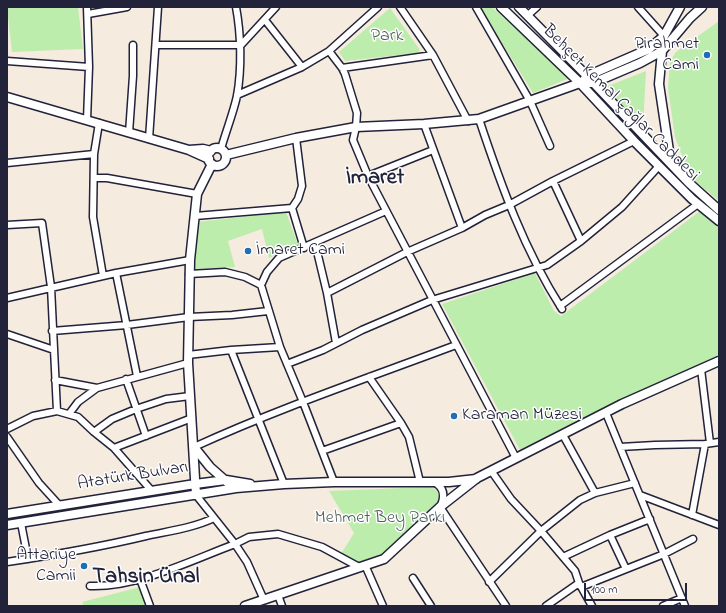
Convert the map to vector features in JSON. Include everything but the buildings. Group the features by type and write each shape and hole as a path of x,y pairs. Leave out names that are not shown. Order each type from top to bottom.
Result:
{"main road":[{"name":"Behçet Kemal Çağlar Caddesi","path":"501,7 580,83 659,166 698,204 719,221"},
{"name":"Behçet Kemal Çağlar Caddesi","path":"519,7 594,83 679,173 702,196 719,210"},
{"path":"580,83 587,76 649,49 664,36 681,7 690,18"},
{"path":"196,495 188,359 189,274 197,194 215,148 223,152 356,127 424,124 479,119 580,83 594,83 640,63 662,51 690,18 702,7"},
{"path":"662,51 659,84 665,129 669,152 679,173"},
{"path":"7,97 189,150 203,149 211,158 221,165 225,161 223,152"},
{"path":"265,486 334,482 449,482 477,478 492,472 516,458 606,413 719,361"},
{"path":"194,447 210,467 236,488"},
{"path":"245,606 388,556 440,507 477,478"},
{"name":"Atatürk Bulvarı","path":"7,514 151,490 226,480 265,486"},
{"name":"Atatürk Bulvarı","path":"7,526 236,488 265,486"}],"street":[{"path":"87,7 89,67 87,120"},
{"path":"88,14 127,7"},
{"path":"149,139 158,7"},
{"path":"223,152 237,95 241,45 236,7"},
{"path":"156,45 241,45 276,7"},
{"path":"237,95 302,67 329,51 378,7"},
{"path":"400,7 432,55 468,121"},
{"path":"476,7 530,101 550,146"},
{"path":"528,16 537,7"},
{"path":"638,7 664,36"},
{"path":"265,20 302,67"},
{"path":"129,133 133,76 133,45"},
{"path":"329,51 345,74 357,113 353,140 368,176 516,458"},
{"path":"342,68 432,55"},
{"path":"7,61 89,67"},
{"path":"479,119 519,228 548,289 561,308 698,204"},
{"path":"99,123 94,154 93,217 103,276"},
{"path":"424,124 462,228"},
{"path":"292,208 298,199 302,186 296,138"},
{"path":"327,293 407,252 462,228 485,215 634,141"},
{"path":"368,176 433,150"},
{"path":"7,163 94,154"},
{"path":"287,364 323,350 362,330 432,300 547,265 582,241 622,207 659,166"},
{"path":"94,178 107,178 197,194"},
{"path":"553,181 582,241"},
{"path":"195,216 292,208"},
{"path":"292,208 304,248"},
{"path":"334,482 280,347 261,285 267,272 278,258 304,248 386,211"},
{"path":"7,225 42,223 51,287 57,411"},
{"path":"315,243 327,293 336,343"},
{"path":"7,298 116,273 190,260"},
{"path":"189,274 225,272 245,277 261,285"},
{"path":"116,273 137,376"},
{"path":"52,330 127,325 189,317 232,316 268,311"},
{"path":"7,334 54,350"},
{"path":"194,447 303,402 456,345"},
{"path":"69,414 78,402 97,388 188,359 231,350 280,347"},
{"path":"231,350 284,484"},
{"path":"692,515 708,444 701,369"},
{"path":"369,377 409,437 420,482"},
{"path":"126,379 146,436"},
{"path":"55,380 97,388"},
{"path":"94,432 112,419 136,409 166,399 190,396"},
{"path":"7,429 33,416 57,411 78,417 114,448 151,490"},
{"path":"606,413 685,606"},
{"path":"114,448 192,418"},
{"path":"322,451 401,423"},
{"path":"563,435 595,493"},
{"path":"7,437 39,484 59,505"},
{"path":"620,447 708,444 719,442"},
{"path":"492,472 511,499 542,531 575,571 580,585 592,606"},
{"path":"432,482 438,484 444,495 444,499 440,507 506,606"},
{"path":"489,582 542,531 580,500 595,493 635,483"},
{"path":"196,495 235,544 247,562 264,600"},
{"path":"640,495 719,525"},
{"path":"7,562 86,549 193,526 214,518"},
{"path":"563,557 610,535 650,519"},
{"path":"21,523 28,559"},
{"path":"90,586 103,587 140,580 235,544 249,537 278,534 322,547 362,566 383,606"},
{"path":"610,535 626,569"},
{"path":"546,606 580,585 664,554 693,539"},
{"path":"413,578 430,606"},
{"path":"140,580 150,606"},
{"path":"278,595 282,606"},
{"path":"663,606 682,598"}],"green space":[{"path":"78,7 83,49 12,52 7,8"},
{"path":"480,7 492,7 570,78 533,93"},
{"name":"Park","path":"390,8 420,50 417,53 345,61 339,52"},
{"path":"719,21 719,201 694,180 685,164 675,137 668,88 670,61 676,52"},
{"path":"646,71 643,128 603,88"},
{"path":"700,211 719,228 719,356 520,450 442,304 535,273 554,311 561,316"},
{"path":"286,212 298,245 269,258 262,229 228,241 235,267 195,269 197,222"},
{"name":"Mehmet Bey Parkı","path":"431,487 441,494 440,504 382,557 360,565 341,554 354,533 329,491"},
{"path":"140,587 146,606 84,606 82,602"}],"place":[{"name":"Pirahmet Cami","path":"707,55"},
{"name":"İmaret Cami","path":"248,251"},
{"name":"Karaman Müzesi","path":"454,416"},
{"name":"Attariye Camii","path":"84,566"}],"district":[{"name":"İmaret","path":"375,179"},
{"name":"Tahsin Ünal","path":"146,578"}]}
